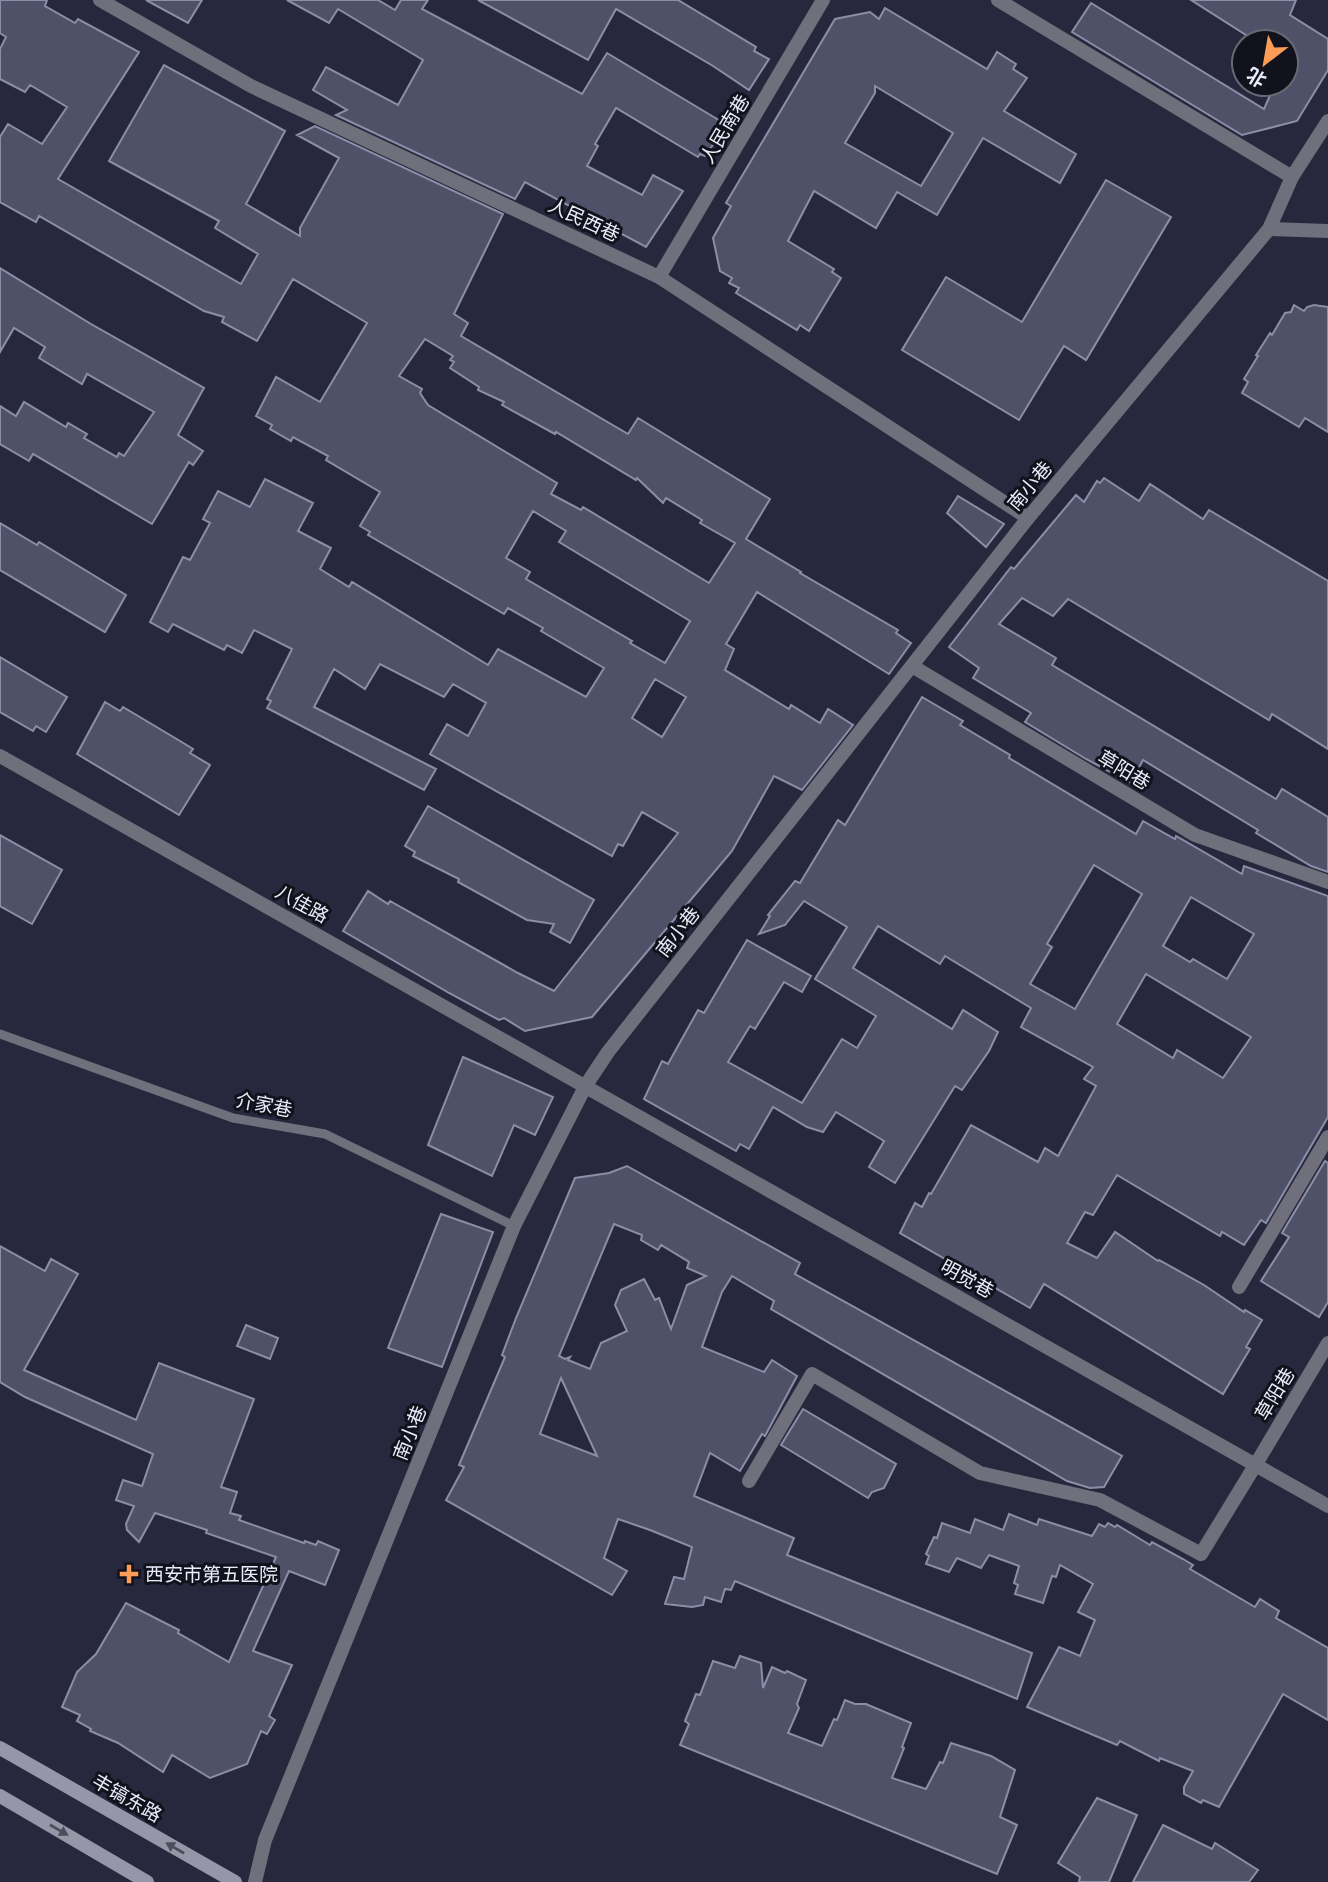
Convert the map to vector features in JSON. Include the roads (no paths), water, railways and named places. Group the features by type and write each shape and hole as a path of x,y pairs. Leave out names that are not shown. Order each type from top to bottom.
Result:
{"main road":[{"name":"丰镐东路","path":"0,1748 235,1882"},
{"path":"0,1796 147,1882"}],"street":[{"name":"人民西巷","path":"100,0 251,86 659,277 1028,518"},
{"name":"人民南巷","path":"659,277 823,0"},
{"path":"998,0 1292,177"},
{"name":"南小巷","path":"255,1882 265,1840 514,1226 586,1085 617,1041 1028,518 1269,229 1292,177 1328,121"},
{"path":"1269,229 1328,231"},
{"name":"草阳巷","path":"912,666 1195,835 1328,882"},
{"name":"八佳路","path":"0,756 586,1085"},
{"name":"明觉巷","path":"586,1085 1328,1506"},
{"path":"1239,1287 1328,1137"},
{"name":"草阳巷","path":"749,1481 813,1374 981,1473 1100,1500 1201,1553 1328,1343"}],"lane":[{"name":"介家巷","path":"0,1034 233,1118 325,1134 514,1226"}],"place":[{"name":"西安市第五医院","path":"129,1574"}]}
